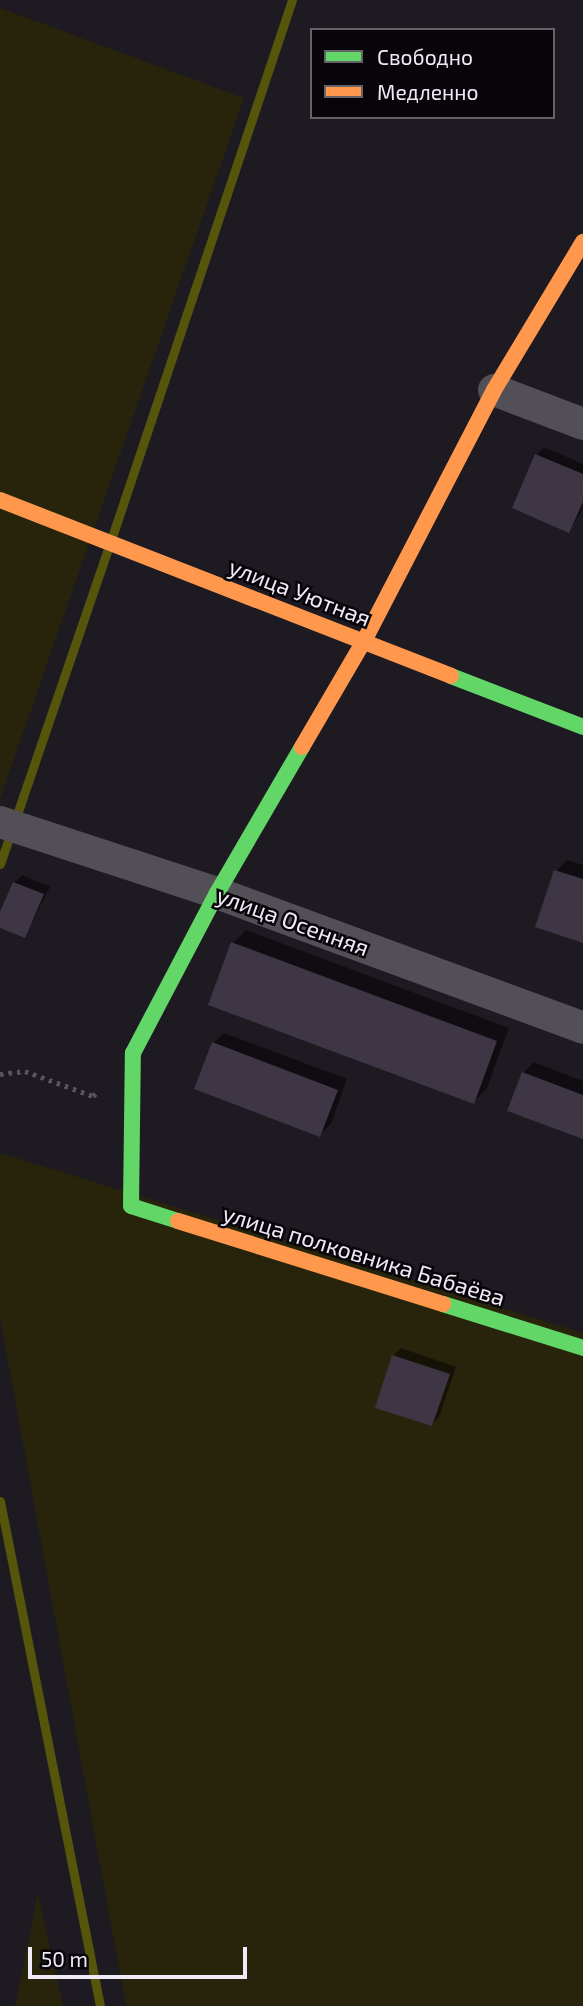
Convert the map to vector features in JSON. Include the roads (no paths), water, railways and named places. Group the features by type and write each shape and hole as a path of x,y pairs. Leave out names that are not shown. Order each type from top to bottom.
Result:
{"street":[{"path":"217,893 364,641 494,390 583,242"},
{"path":"494,390 583,424"},
{"name":"улица Уютная","path":"0,500 583,727"},
{"name":"улица Осенняя","path":"0,821 217,893 583,1028"},
{"name":"улица полковника Бабаёва","path":"217,893 133,1054 131,1206 583,1348"}],"waterway":[{"path":"113,534 292,0"},
{"path":"0,864 107,551"},
{"path":"0,1501 100,2006"}]}
